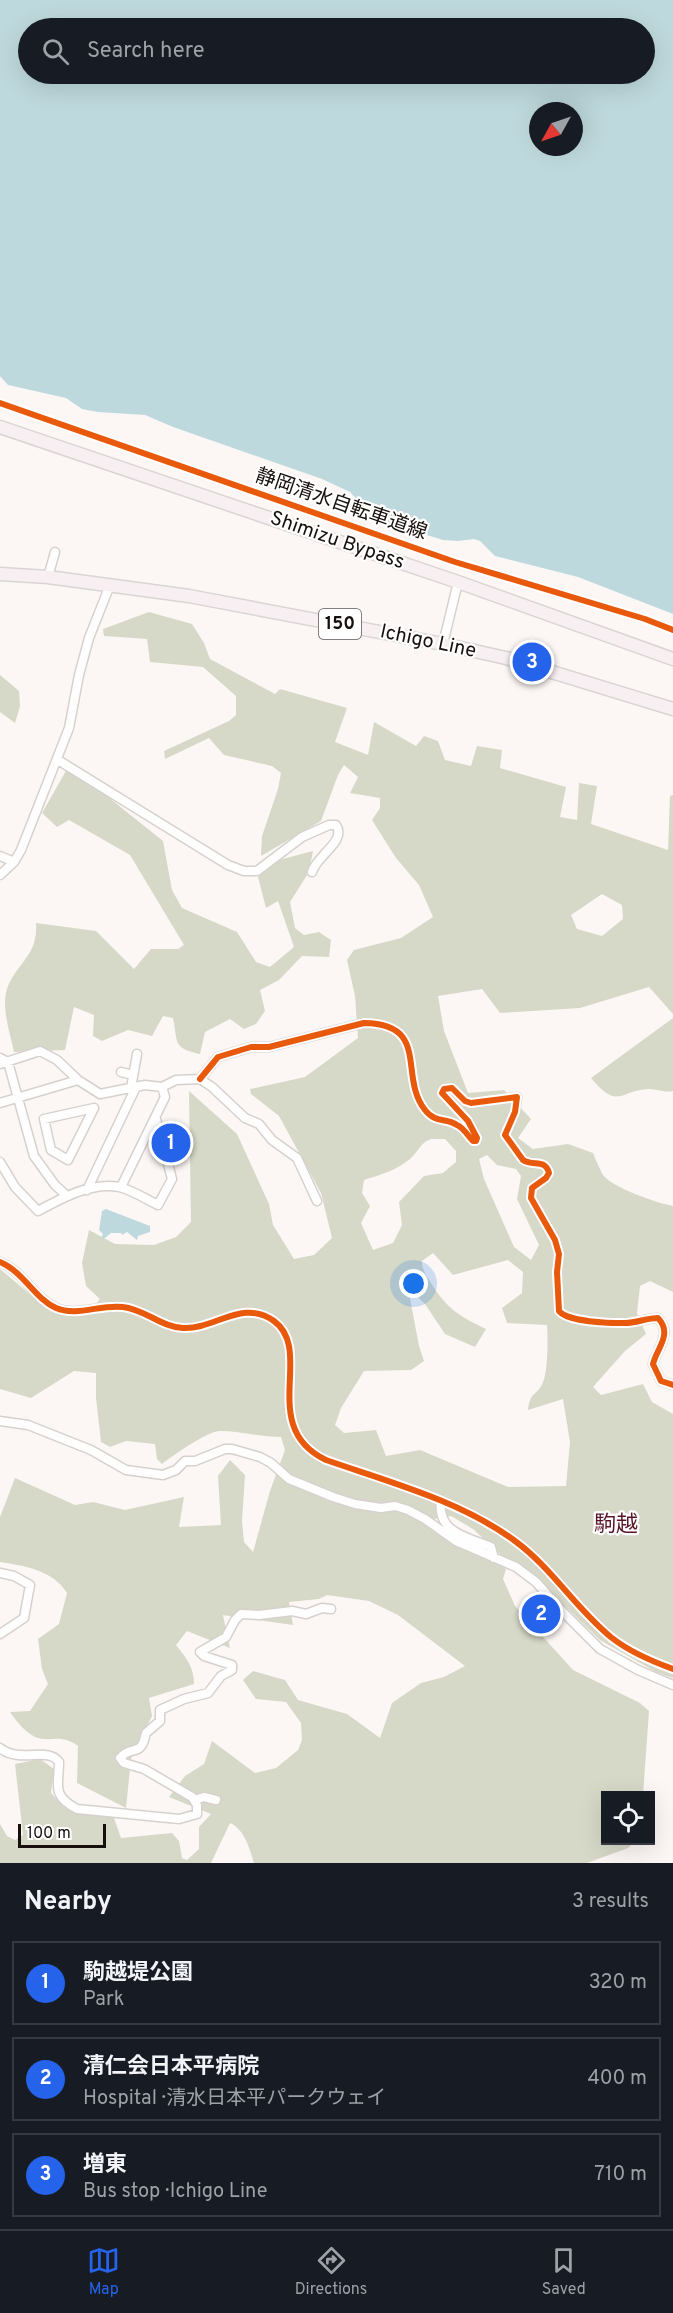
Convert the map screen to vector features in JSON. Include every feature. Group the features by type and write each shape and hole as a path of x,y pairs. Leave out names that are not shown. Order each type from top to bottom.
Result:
{"highway":[{"name":"Shimizu Bypass","path":"0,419 428,563 673,650"},
{"name":"Shimizu Bypass","path":"0,427 458,582 673,659"},
{"path":"428,563 458,582"},
{"name":"Ichigo Line","path":"0,574 189,596 443,644 506,658 673,709"}],"street":[{"path":"48,578 55,552"},
{"path":"443,644 458,582"},
{"path":"0,875 14,862 21,850 58,760 69,728 89,638 110,585"},
{"path":"58,760 228,865 244,871 258,871 303,837 329,825 336,825 339,837 317,859 312,872"},
{"path":"0,856 14,862"},
{"path":"200,1079 214,1060 251,1047 269,1047 364,1023 379,1023 394,1029 404,1039 409,1051 418,1098 426,1111 438,1120 456,1123 473,1142 477,1138 468,1122 442,1094 444,1089 452,1088 465,1101 471,1103 517,1097 515,1112 505,1135 523,1160 527,1163 543,1163 549,1173 532,1188 531,1198 555,1240 560,1254 557,1272 559,1311 563,1316 576,1319 626,1323 658,1318 664,1325 666,1338 652,1364 661,1381 673,1385"},
{"path":"66,1195 55,1185 34,1156 17,1099 2,1062 40,1050 57,1060 78,1080 100,1094 145,1085 162,1087 176,1080 200,1079 212,1087 245,1118 259,1124 272,1140 297,1158 317,1201"},
{"path":"87,1190 133,1087 137,1054"},
{"path":"121,1072 134,1075"},
{"path":"0,1103 78,1080"},
{"path":"121,1187 156,1119 165,1097 162,1087"},
{"path":"94,1108 44,1119 51,1150 68,1160 94,1108 100,1094"},
{"path":"0,1162 15,1187 38,1212 66,1195 105,1186 121,1187 158,1204 172,1179 156,1119"},
{"path":"0,1262 18,1272 44,1300 56,1308 76,1311 109,1306 130,1308 168,1325 183,1328 197,1327 240,1313 255,1312 274,1321 285,1336 290,1350 293,1427 301,1442 312,1453 326,1461 441,1501 478,1517 514,1540 542,1563 588,1615 614,1639 641,1656 673,1669"},
{"path":"0,1421 28,1425 91,1450 126,1470 169,1473 185,1461 201,1460 225,1449 232,1449 260,1457 271,1463 289,1479 333,1497 355,1504 381,1508 395,1506 408,1510 425,1518 456,1541 516,1567 536,1582 600,1649 638,1670 673,1685"},
{"path":"441,1501 441,1516 447,1527 491,1547 494,1551 494,1558"},
{"path":"0,1573 14,1576 30,1585 24,1618 0,1634"},
{"path":"0,1748 9,1755 49,1755 56,1758 59,1762 57,1788 59,1794 63,1800 77,1809 179,1819 196,1814 197,1805 194,1800 173,1784 144,1769 124,1763 120,1758 142,1746 146,1733 159,1721 160,1710 208,1693 221,1676 232,1670 232,1665 204,1656 200,1652 226,1637 241,1614 259,1615 292,1611 306,1614 322,1608 331,1609"},
{"path":"194,1800 204,1797 216,1800"}],"green space":[{"path":"149,612 192,624 204,643 210,659 275,694 280,689 347,708 335,742 368,755 374,722 416,746 424,736 438,741 445,760 471,766 477,746 502,750 500,768 566,787 560,817 577,820 579,783 597,786 591,824 668,850 670,796 673,795 673,1014 649,987 580,1008 500,1013 482,989 438,996 444,1031 468,1093 504,1090 531,1119 518,1138 533,1149 568,1144 593,1153 603,1175 608,1180 636,1194 673,1206 673,1292 650,1281 640,1286 637,1313 646,1334 625,1351 593,1387 601,1395 643,1384 652,1402 673,1414 673,1678 656,1672 600,1640 526,1568 502,1556 473,1529 451,1516 434,1519 432,1528 506,1569 503,1579 515,1606 573,1670 640,1703 649,1711 643,1791 601,1791 601,1845 631,1845 628,1848 587,1863 254,1863 243,1835 230,1823 211,1863 0,1863 0,1824 7,1836 15,1840 23,1835 15,1764 40,1759 54,1769 51,1793 64,1807 114,1818 121,1838 172,1833 179,1841 182,1858 187,1860 199,1849 199,1827 211,1814 169,1797 185,1776 204,1764 212,1741 255,1773 276,1768 298,1750 302,1740 301,1723 286,1702 256,1699 243,1680 253,1671 285,1680 298,1700 347,1714 380,1738 392,1703 421,1683 444,1677 465,1666 398,1615 369,1601 327,1595 319,1599 289,1602 293,1625 223,1615 230,1648 187,1631 176,1645 187,1659 194,1684 149,1698 152,1716 131,1759 126,1808 77,1783 78,1746 66,1740 35,1737 21,1726 10,1712 30,1711 48,1684 42,1669 38,1639 59,1624 67,1593 54,1579 38,1570 0,1562 0,1517 15,1478 75,1505 93,1502 125,1510 184,1497 179,1527 221,1525 218,1476 230,1460 245,1475 242,1521 244,1542 253,1552 270,1491 285,1450 281,1437 220,1431 199,1439 162,1464 157,1459 155,1444 126,1441 110,1447 101,1442 96,1398 96,1373 74,1371 31,1398 0,1389 0,1269 51,1312 87,1315 100,1299 86,1286 82,1263 89,1230 115,1244 154,1245 176,1237 191,1222 189,1091 237,1134 269,1204 273,1225 294,1259 314,1255 332,1238 321,1193 279,1116 251,1094 250,1089 305,1077 358,1038 355,996 347,960 354,950 401,938 433,917 419,885 396,858 372,820 380,808 380,798 350,793 358,777 344,765 321,821 261,856 262,836 281,773 272,766 224,755 209,738 165,759 164,751 229,721 236,715 236,696 203,667 150,662 147,639 104,636 103,629","holes":["602,894 622,905 623,919 602,936 577,929 571,915","431,1139 445,1139 456,1151 456,1162 443,1173 424,1176 399,1202 402,1225 393,1243 373,1250 361,1223 370,1206 362,1193 364,1180 400,1166","487,1155 497,1165 516,1169 521,1176 517,1199 539,1245 531,1260 514,1247 484,1179 479,1159","433,1253 453,1275 508,1260 523,1272 522,1293 502,1308 507,1323 547,1325 545,1377 530,1399 528,1410 563,1399 570,1442 566,1486 508,1487 420,1450 386,1456 376,1430 344,1433 335,1425 341,1408 364,1371 411,1370 424,1361 408,1288 425,1304 445,1334 475,1347 486,1329 461,1316 448,1306 437,1292 426,1275 422,1261"]},
{"path":"0,675 19,691 20,706 15,723 0,712"},
{"path":"67,769 93,785 163,841 172,890 182,908 237,932 256,962 270,967 294,947 278,901 266,908 258,877 279,860 313,851 309,872 290,902 295,928 304,935 319,932 331,940 329,957 302,956 279,980 260,990 265,1011 256,1024 244,1029 230,1019 205,1032 200,1054 185,1050 178,1044 173,1018 163,1016 152,1036 128,1030 102,1041 93,1036 94,1015 74,1007 65,1050 14,1052 7,1019 6,994 12,977 34,943 36,923 96,931 134,969 151,949 178,949 184,945 130,855 69,820 57,827 42,813"},
{"path":"673,1018 673,1091 649,1089 614,1096 600,1088 591,1078"},
{"path":"160,1123 175,1123 179,1163 171,1165"}],"water":[{"path":"0,0 673,0 673,614 578,577 495,556 480,541 474,539 443,540 391,524 372,516 350,492 322,479 145,415 82,409 66,398 8,385 0,376"},
{"path":"106,1209 150,1226 150,1232 138,1236 137,1240 127,1232 122,1235 111,1233 101,1238 103,1234 99,1230 102,1211"}],"cycle path":[{"name":"静岡清水自転車道線","path":"0,403 455,562 645,619 673,630"},
{"path":"200,1079 218,1057 251,1047 269,1047 364,1023 385,1026 398,1032 406,1042 417,1097 425,1110 437,1119 459,1126 473,1141 477,1138 468,1121 442,1093 444,1089 452,1088 465,1101 471,1103 517,1097 515,1112 505,1135 523,1160 542,1164 549,1173 532,1188 531,1198 555,1240 559,1254 557,1272 559,1311 571,1318 600,1322 629,1323 658,1318 664,1335 653,1364 661,1381 673,1385"},
{"path":"0,1262 16,1272 48,1304 64,1310 131,1308 167,1325 183,1328 206,1325 228,1317 251,1313 274,1321 285,1334 290,1351 290,1409 295,1429 306,1446 326,1460 424,1494 494,1527 541,1563 599,1627 612,1638 641,1656 673,1669"}],"place":[{"name":"増東","path":"532,662"},
{"name":"駒越堤公園","path":"171,1143"},
{"name":"清仁会日本平病院","path":"541,1614"}],"district":[{"name":"駒越","path":"616,1525"}]}
